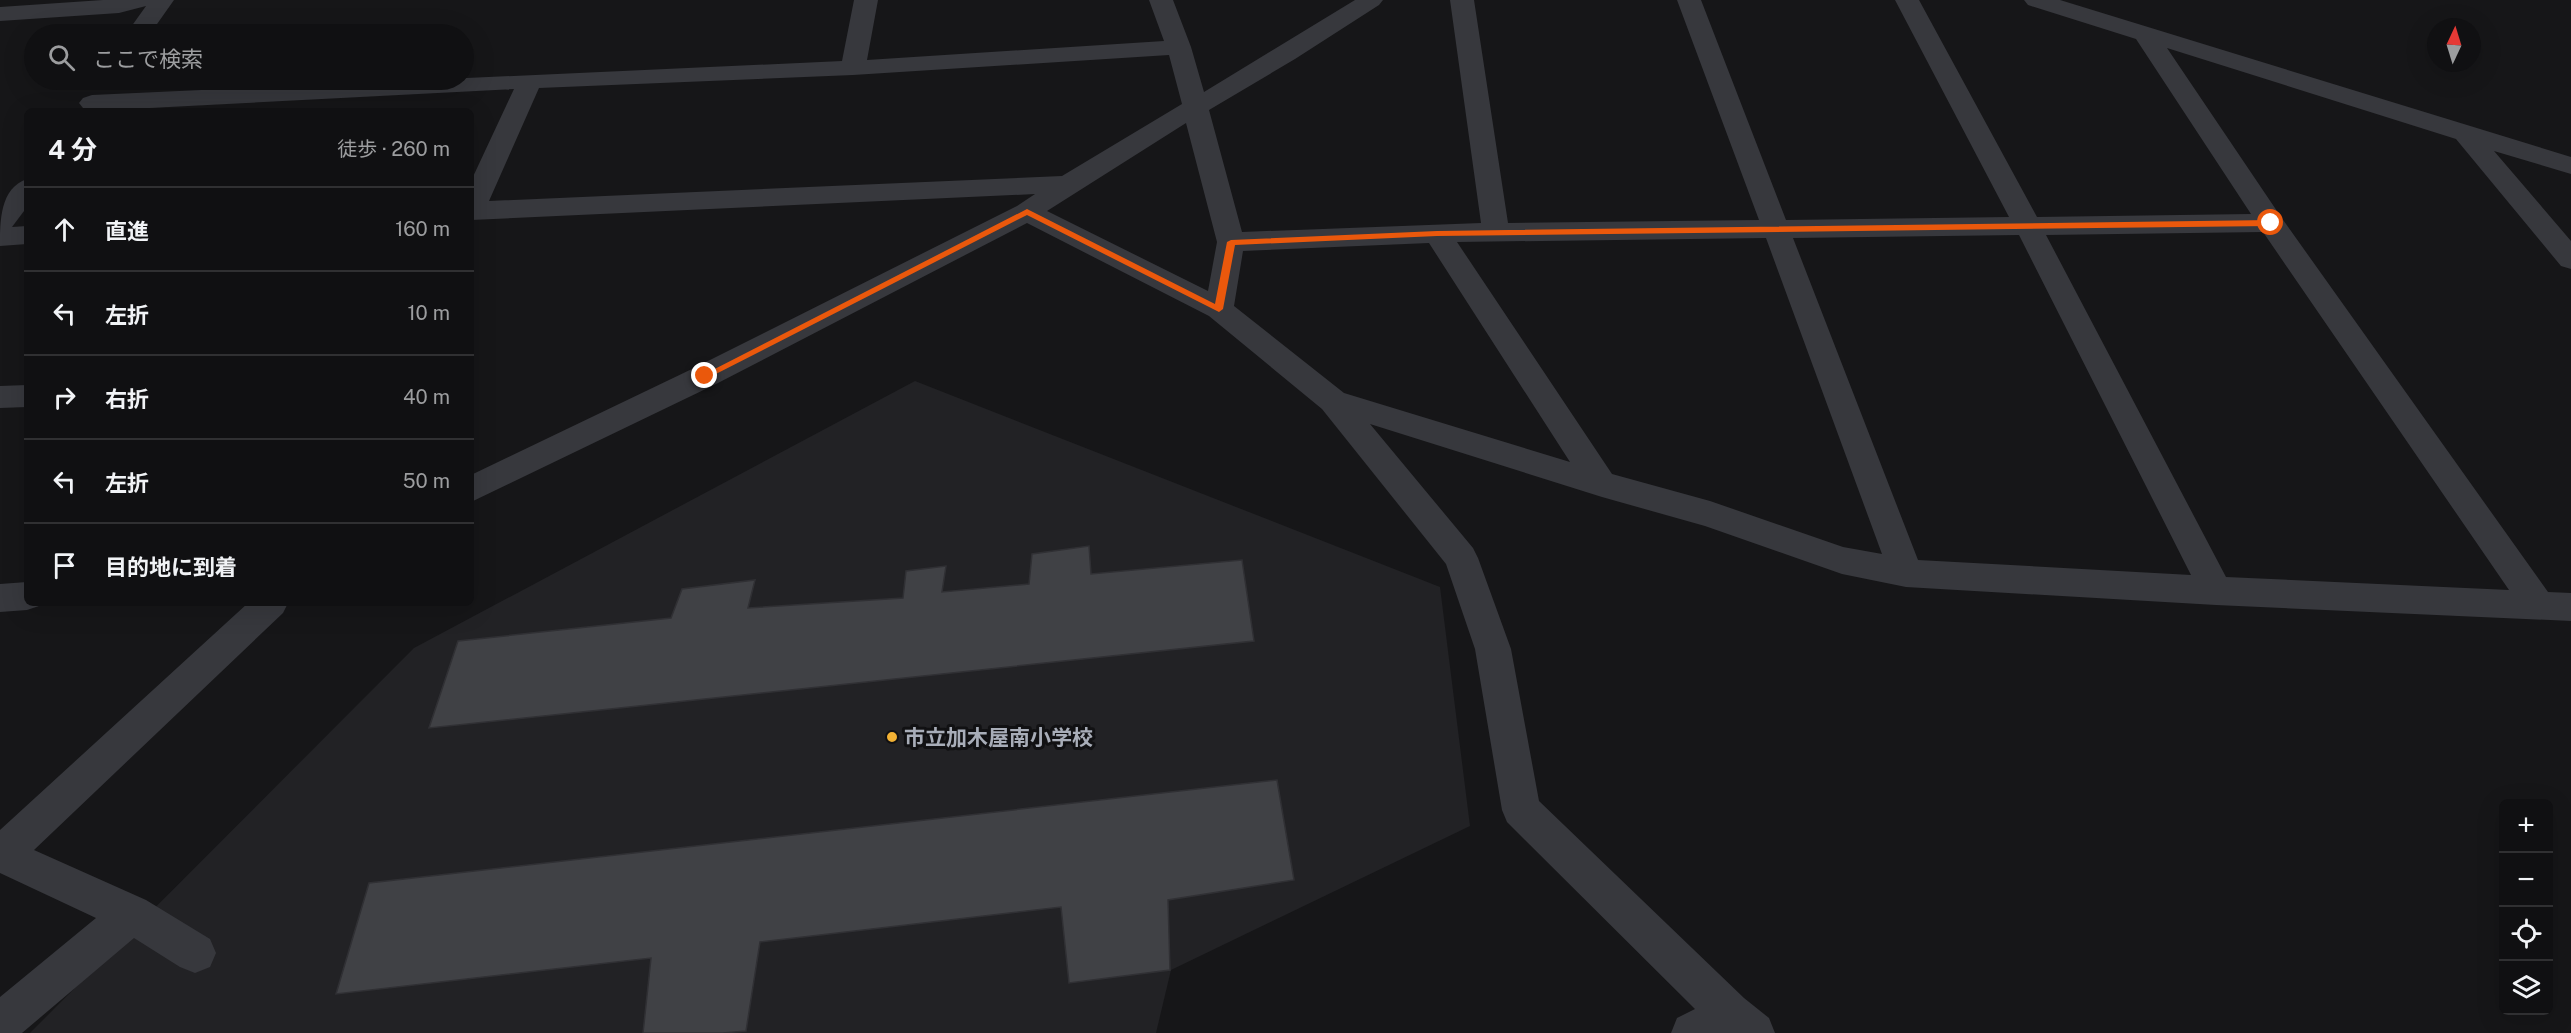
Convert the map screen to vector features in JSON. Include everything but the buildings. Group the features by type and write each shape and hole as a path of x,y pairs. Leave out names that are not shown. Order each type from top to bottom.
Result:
{"street":[{"path":"0,14 119,6 142,0"},
{"path":"145,24 162,0"},
{"path":"854,68 866,0"},
{"path":"1161,0 1179,47 1231,242 1219,309"},
{"path":"474,488 705,376 1027,212 1067,184 1314,39 1371,0"},
{"path":"1462,0 1496,233"},
{"path":"1689,0 1906,573"},
{"path":"1907,0 2028,226 2216,591"},
{"path":"2036,0 2571,166"},
{"path":"2145,34 2271,223 2555,606"},
{"path":"474,84 854,68 1179,47"},
{"path":"474,203 530,81"},
{"path":"88,107 100,90"},
{"path":"88,107 377,90"},
{"path":"2463,131 2571,259"},
{"path":"474,210 999,185 1067,184"},
{"path":"0,224 24,192"},
{"path":"1027,212 1219,309 1333,401 1461,558 1493,649 1521,810 1741,1023"},
{"path":"1231,242 1437,233 2271,223"},
{"path":"1437,233 1602,484"},
{"path":"0,237 24,235"},
{"path":"0,397 24,396"},
{"path":"1333,401 1602,484 1710,514 1842,560 1906,573 2216,591 2555,606"},
{"path":"0,598 24,596"},
{"path":"195,954 132,914 1,854 268,606"},
{"path":"0,1024 132,914"},
{"path":"1692,1033 1741,1023"}],"shaded area":[{"name":"市立加木屋南小学校","path":"915,381 1440,587 1470,826 1171,970 1156,1033 30,1033 414,648"}],"place":[{"name":"市立加木屋南小学校","path":"892,737"}],"route":[{"path":"705,376 1027,212 1219,309 1231,242 1437,233 2271,223"}]}
